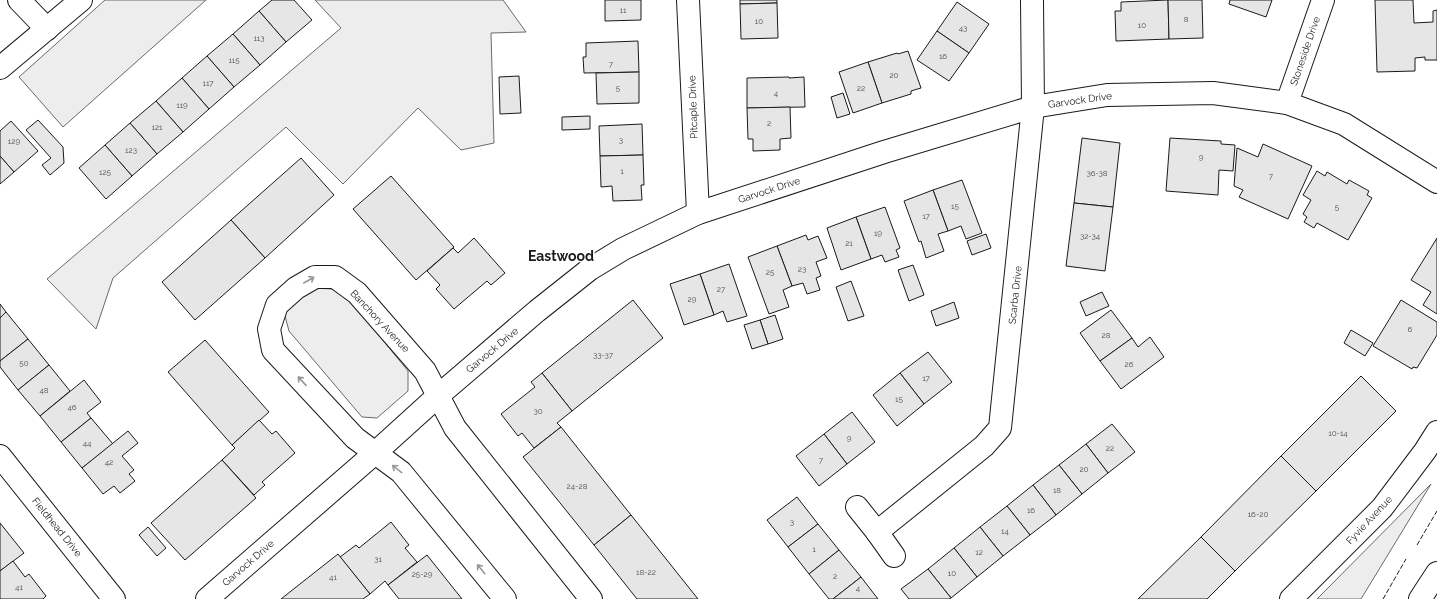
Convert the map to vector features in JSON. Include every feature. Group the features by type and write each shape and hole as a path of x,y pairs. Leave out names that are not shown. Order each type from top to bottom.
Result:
{"street":[{"path":"19,0 48,29"},
{"path":"0,68 81,0"},
{"name":"Pitcaple Drive","path":"688,0 698,213"},
{"name":"Scarba Drive","path":"877,532 984,446 1000,428 1033,107 1032,0"},
{"name":"Stoneside Drive","path":"1287,103 1323,0"},
{"name":"Garvock Drive","path":"207,599 375,453 438,395 537,311 590,269 623,249 698,213 884,152 1033,107 1107,96 1205,93 1287,103 1344,124 1437,182"},
{"name":"Banchory Avenue","path":"505,599 401,472 354,438 273,350 269,329 277,305 296,288 315,277 335,277 357,293 425,371 455,428 591,599"},
{"name":"Fyvie Avenue","path":"1291,599 1382,508 1425,451 1437,432"},
{"name":"Fieldhead Drive","path":"0,456 114,599"},
{"path":"857,507 894,556"},
{"path":"1420,599 1437,573"}],"shaded area":[{"path":"105,0 206,0 63,127 19,77"},
{"path":"315,0 503,0 526,32 491,33 494,143 461,150 418,108 343,184 286,127 113,278 96,329 47,279 341,28"},
{"path":"312,288 333,289 355,306 408,371 408,391 377,418 362,417 289,331 284,312"},
{"path":"1431,484 1361,599 1317,599"}],"building":[{"path":"272,0 294,0 312,20 286,42 259,11"},
{"path":"605,0 641,0 641,20 605,21"},
{"path":"740,0 777,0 777,3 740,4"},
{"path":"1168,0 1169,39 1116,41 1115,11 1121,11 1121,2"},
{"path":"1168,0 1202,0 1203,38 1169,39"},
{"path":"1230,0 1272,0 1266,17 1229,4"},
{"path":"1375,0 1413,0 1414,23 1433,22 1433,11 1437,10 1437,60 1425,60 1425,57 1415,58 1415,71 1377,72"},
{"path":"957,2 989,24 969,53 937,31"},
{"path":"777,3 778,38 741,39 740,4"},
{"path":"259,11 286,42 260,65 233,34"},
{"path":"937,31 969,53 949,81 917,60"},
{"path":"233,34 260,65 234,87 207,56"},
{"path":"638,41 639,72 584,73 583,57 586,57 586,43"},
{"path":"908,51 921,88 911,91 911,94 882,103 868,62"},
{"path":"207,56 234,87 209,109 182,78"},
{"path":"868,62 882,103 853,113 839,72"},
{"path":"639,72 639,103 597,104 596,73"},
{"path":"519,76 521,113 500,114 499,77"},
{"path":"804,77 805,107 747,108 747,78"},
{"path":"182,78 209,109 183,132 156,101"},
{"path":"843,93 850,114 837,118 831,97"},
{"path":"156,101 183,132 157,154 130,123"},
{"path":"790,107 791,138 780,139 780,150 753,151 753,139 748,139 747,108"},
{"path":"590,116 590,129 562,130 562,117"},
{"path":"38,120 63,147 64,163 50,175 42,165 51,158 26,130"},
{"path":"11,121 38,151 14,172 0,156 0,131"},
{"path":"130,123 157,154 132,176 105,145"},
{"path":"642,124 643,155 600,156 599,126"},
{"path":"1082,138 1120,143 1113,207 1074,203"},
{"path":"1170,138 1221,141 1221,144 1235,145 1233,171 1219,170 1218,195 1166,191"},
{"path":"1263,144 1312,166 1288,219 1239,197 1243,190 1234,186 1237,148 1258,157"},
{"path":"105,145 132,176 106,199 79,168"},
{"path":"643,155 644,185 641,185 642,200 613,201 612,186 601,187 600,156"},
{"path":"0,156 14,172 0,184"},
{"path":"301,158 334,195 265,258 231,220"},
{"path":"1317,171 1325,176 1327,172 1347,184 1349,180 1369,191 1367,195 1372,198 1348,240 1317,223 1314,228 1304,222 1307,217 1303,214 1311,200 1303,195"},
{"path":"391,176 454,247 416,280 353,209"},
{"path":"962,180 982,233 966,239 961,226 948,231 933,190"},
{"path":"933,190 948,231 938,234 944,251 926,258 921,241 919,242 904,201"},
{"path":"1074,203 1113,207 1105,271 1066,266"},
{"path":"885,207 900,248 896,250 899,257 885,262 882,255 871,259 856,217"},
{"path":"856,217 871,259 841,270 827,228"},
{"path":"231,220 265,258 195,320 162,282"},
{"path":"986,234 991,248 972,255 967,241"},
{"path":"806,235 808,240 818,236 827,258 816,262 821,276 816,278 820,290 807,294 803,283 792,286 777,246"},
{"path":"474,238 505,273 491,285 487,281 454,309 436,289 440,285 427,271 453,248 458,253"},
{"path":"1437,238 1437,314 1423,305 1431,292 1411,280"},
{"path":"777,246 792,286 783,290 789,307 769,314 748,257"},
{"path":"729,264 747,316 727,322 723,311 714,315 700,274"},
{"path":"913,265 924,295 909,301 898,270"},
{"path":"700,274 714,315 684,325 670,284"},
{"path":"851,281 864,316 848,321 836,287"},
{"path":"1102,292 1109,306 1086,316 1080,302"},
{"path":"633,300 663,338 572,411 542,373"},
{"path":"1401,300 1437,322 1437,335 1417,368 1413,367 1412,369 1373,346"},
{"path":"954,302 959,318 936,326 931,311"},
{"path":"0,304 6,312 0,318"},
{"path":"1111,310 1132,338 1100,361 1080,333"},
{"path":"6,312 28,339 0,361 0,318"},
{"path":"775,315 783,339 768,344 760,320"},
{"path":"760,320 768,344 752,349 744,325"},
{"path":"1351,330 1373,343 1365,356 1344,343"},
{"path":"1150,337 1164,357 1121,389 1100,361 1132,338 1138,347"},
{"path":"28,339 49,365 18,390 0,367 0,361"},
{"path":"205,340 269,412 232,445 168,372"},
{"path":"928,352 952,382 924,404 900,373"},
{"path":"49,365 70,391 40,416 18,390"},
{"path":"542,373 572,411 557,423 561,427 534,448 522,433 518,436 501,414 535,387 531,382"},
{"path":"900,373 924,404 897,426 873,395"},
{"path":"1361,376 1396,411 1316,491 1281,456"},
{"path":"84,380 101,402 87,413 91,418 61,442 40,416"},
{"path":"852,412 875,442 847,464 824,434"},
{"path":"91,418 113,444 82,468 61,442"},
{"path":"259,420 272,434 276,431 295,453 262,482 265,485 254,495 222,460 235,448 232,445"},
{"path":"1112,424 1135,452 1108,473 1086,444"},
{"path":"561,427 631,515 594,545 523,457"},
{"path":"128,431 138,443 122,456 134,470 129,474 135,481 120,493 114,486 103,494 82,468"},
{"path":"824,434 847,464 819,486 796,456"},
{"path":"1086,444 1108,473 1082,494 1059,465"},
{"path":"1281,456 1316,491 1235,571 1201,537"},
{"path":"222,460 256,498 185,560 151,523"},
{"path":"1059,465 1082,494 1056,515 1033,485"},
{"path":"1033,485 1056,515 1030,535 1007,506"},
{"path":"797,497 818,524 788,547 767,520"},
{"path":"1007,506 1030,535 1003,556 980,527"},
{"path":"631,515 698,599 637,599 594,545"},
{"path":"391,522 409,545 405,548 417,562 388,585 385,581 370,594 340,557 356,545 359,548"},
{"path":"0,523 24,553 0,571"},
{"path":"818,524 839,550 809,574 788,547"},
{"path":"148,527 166,548 157,556 139,535"},
{"path":"980,527 1003,556 977,577 954,548"},
{"path":"1201,537 1235,571 1207,599 1138,599"},
{"path":"954,548 977,577 951,598 928,569"},
{"path":"839,550 861,577 833,599 829,599 809,574"},
{"path":"338,554 370,594 363,599 281,599"},
{"path":"427,555 462,599 399,599 388,585"},
{"path":"13,561 25,577 29,574 46,596 43,599 0,599 0,571"},
{"path":"928,569 951,598 909,599 901,589"},
{"path":"861,577 878,599 833,599"}],"fence":[{"path":"1417,545 1437,511"},
{"path":"1383,599 1406,559"}],"district":[{"name":"Eastwood","path":"561,256"}]}
